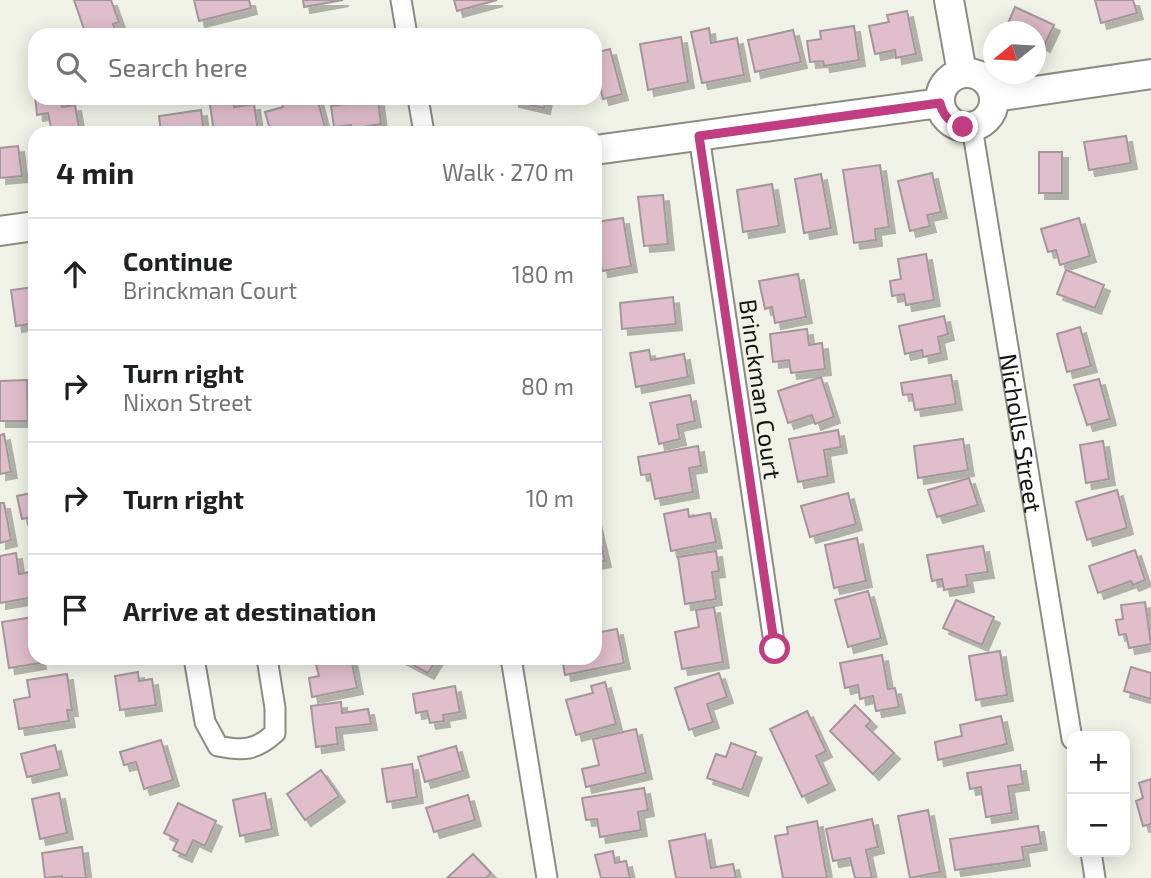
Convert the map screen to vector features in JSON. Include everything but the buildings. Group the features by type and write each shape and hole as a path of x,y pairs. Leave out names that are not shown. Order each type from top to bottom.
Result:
{"street":[{"path":"401,0 406,28"},
{"path":"949,0 962,73"},
{"path":"962,73 980,76 987,82 994,97 989,116 983,123 972,127 953,124 946,118 940,103 943,87 962,73"},
{"path":"994,97 1151,74"},
{"path":"602,149 940,103"},
{"path":"419,105 423,126"},
{"name":"Nicholls Street","path":"972,127 1071,731"},
{"name":"Brinckman Court","path":"699,136 775,649"},
{"path":"0,231 28,227"},
{"path":"195,665 205,722 218,746 238,750 262,745 275,733 275,708 268,665"},
{"path":"512,665 547,878"},
{"path":"1092,857 1095,878"}],"route":[{"path":"775,649 699,136 940,103 946,118 963,127"}]}
